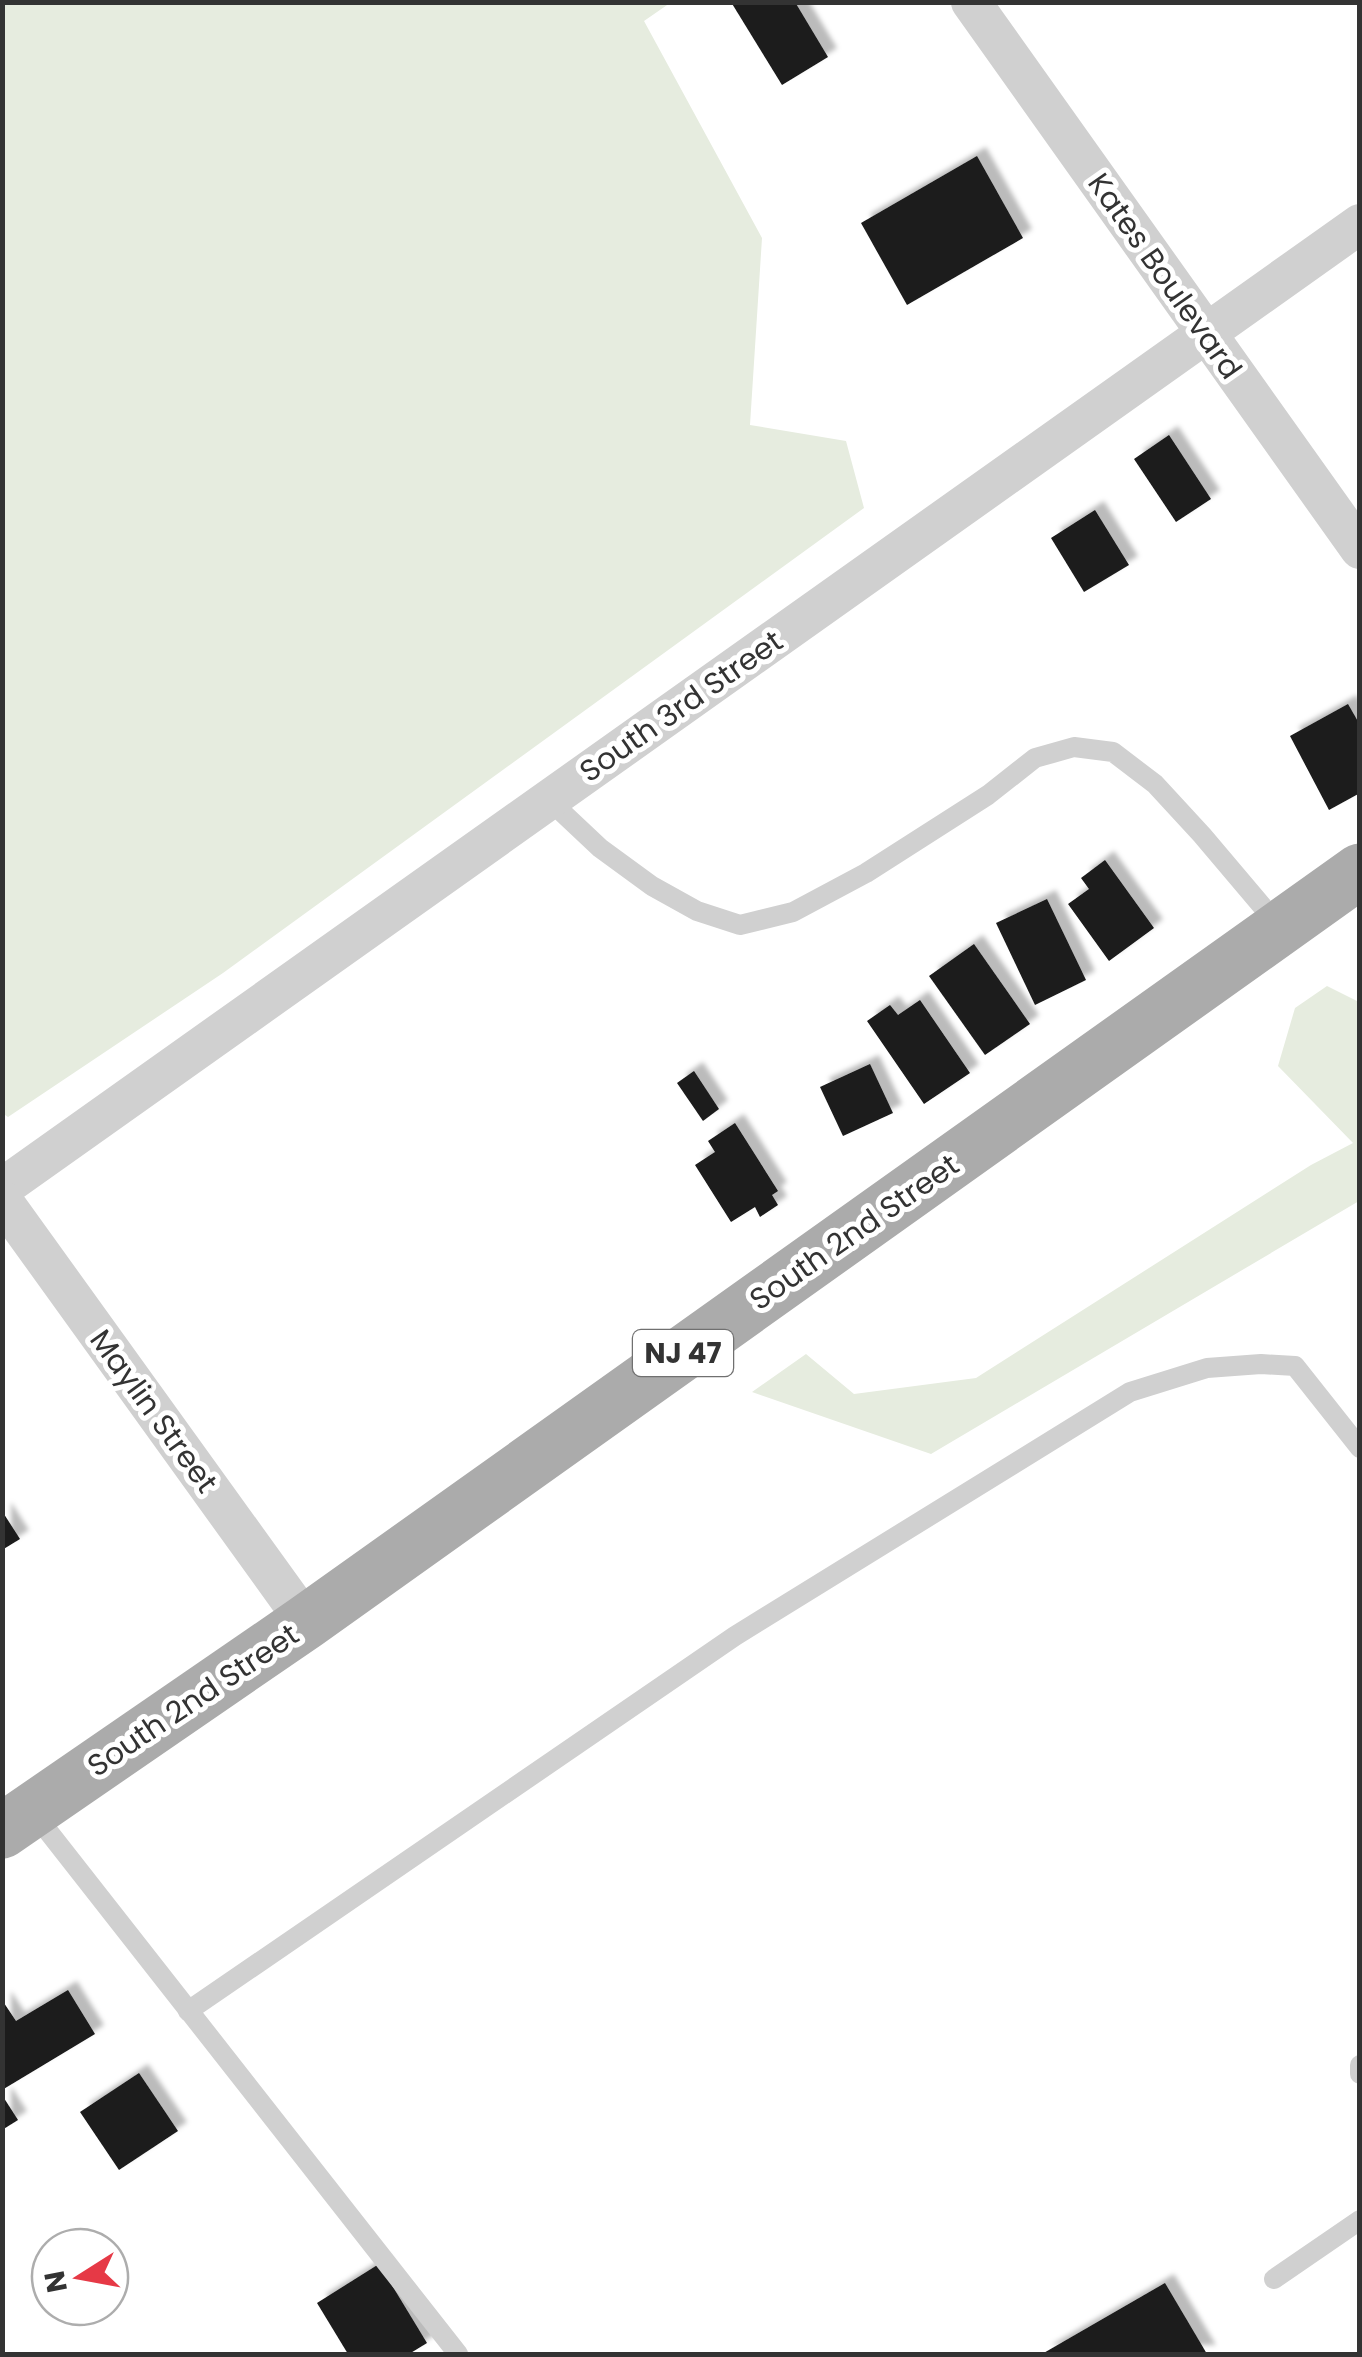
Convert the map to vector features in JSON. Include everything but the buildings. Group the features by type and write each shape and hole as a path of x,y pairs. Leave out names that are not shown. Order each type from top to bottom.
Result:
{"main road":[{"name":"South 2nd Street","path":"17,1820 306,1622 1360,870"}],"street":[{"name":"Kates Boulevard","path":"970,2 1360,549"},
{"name":"South 3rd Street","path":"2,1188 1360,224"},
{"name":"Maylin Street","path":"2,1200 306,1622"}],"lane":[{"path":"549,800 600,848 652,886 697,911 740,925 793,912 866,873 988,795 1035,758 1074,748 1113,752 1167,796 1280,928"},
{"path":"188,2012 736,1636 1130,1392 1207,1368 1295,1366 1360,1448"},
{"path":"17,1820 188,2012 458,2354"},
{"path":"1360,2065 1360,2074"},
{"path":"1274,2279 1360,2220"}],"shaded area":[{"path":"3,2 670,3 644,21 762,238 750,425 846,441 864,508 223,973 8,1117 2,1113"},
{"path":"1327,986 1359,1002 1359,1201 931,1454 752,1392 806,1354 854,1394 976,1378 1311,1165 1353,1143 1278,1066 1295,1008"}]}
